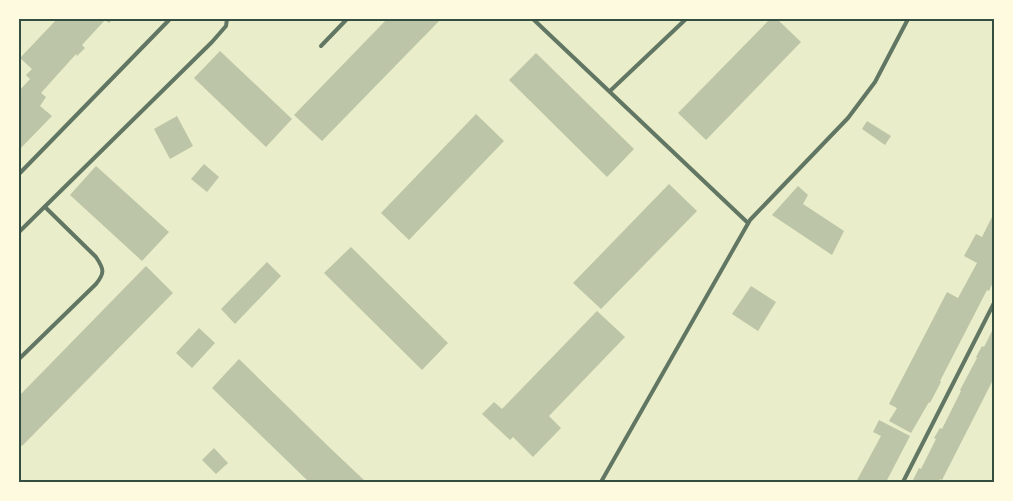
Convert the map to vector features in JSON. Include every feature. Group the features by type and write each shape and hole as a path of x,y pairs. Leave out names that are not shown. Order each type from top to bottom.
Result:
{"lane":[{"path":"19,174 170,19"},
{"path":"19,232 212,42 226,26 227,19"},
{"path":"321,46 347,19"},
{"path":"533,19 748,223"},
{"path":"610,91 686,19"},
{"path":"601,482 748,223 848,118 875,82 908,19"},
{"path":"19,359 102,277 101,264 96,257 45,207"},
{"path":"903,482 994,303"}],"building":[{"path":"57,19 113,19 109,23 105,20 82,45 85,48 77,56 76,54 41,93 46,97 40,106 52,116 19,150 19,91 30,79 26,75 32,69 20,58"},
{"path":"387,19 441,19 322,141 294,115"},
{"path":"770,19 777,19 801,42 706,140 678,113"},
{"path":"220,51 292,119 266,147 194,78"},
{"path":"536,53 634,149 607,177 509,80"},
{"path":"476,114 504,141 409,240 381,213"},
{"path":"177,116 193,146 170,159 154,129"},
{"path":"867,121 891,136 885,145 862,129"},
{"path":"204,164 219,177 207,192 191,179"},
{"path":"96,166 169,232 142,261 70,195"},
{"path":"669,184 697,211 601,309 573,283"},
{"path":"798,186 808,195 803,204 844,231 832,255 772,215"},
{"path":"994,213 994,280 989,291 987,290 930,403 911,433 889,421 897,408 889,404 947,292 958,298 977,263 964,256 976,234 982,237"},
{"path":"351,247 448,343 422,370 324,273"},
{"path":"267,262 281,276 235,324 221,309"},
{"path":"146,266 173,293 22,446 19,443 19,396"},
{"path":"751,286 776,302 758,331 732,314"},
{"path":"597,311 625,337 549,416 561,428 533,457 513,437 510,440 482,414 494,402 502,409"},
{"path":"994,327 994,378 942,480 940,479 938,482 912,482 919,468 921,469 936,439 934,438 940,428 942,429 976,357 982,346 984,347"},
{"path":"199,328 215,343 192,368 176,353"},
{"path":"239,359 366,482 309,482 212,388"},
{"path":"879,420 910,436 886,482 856,482 881,436 873,432"},
{"path":"214,448 228,463 216,474 202,460"}]}
